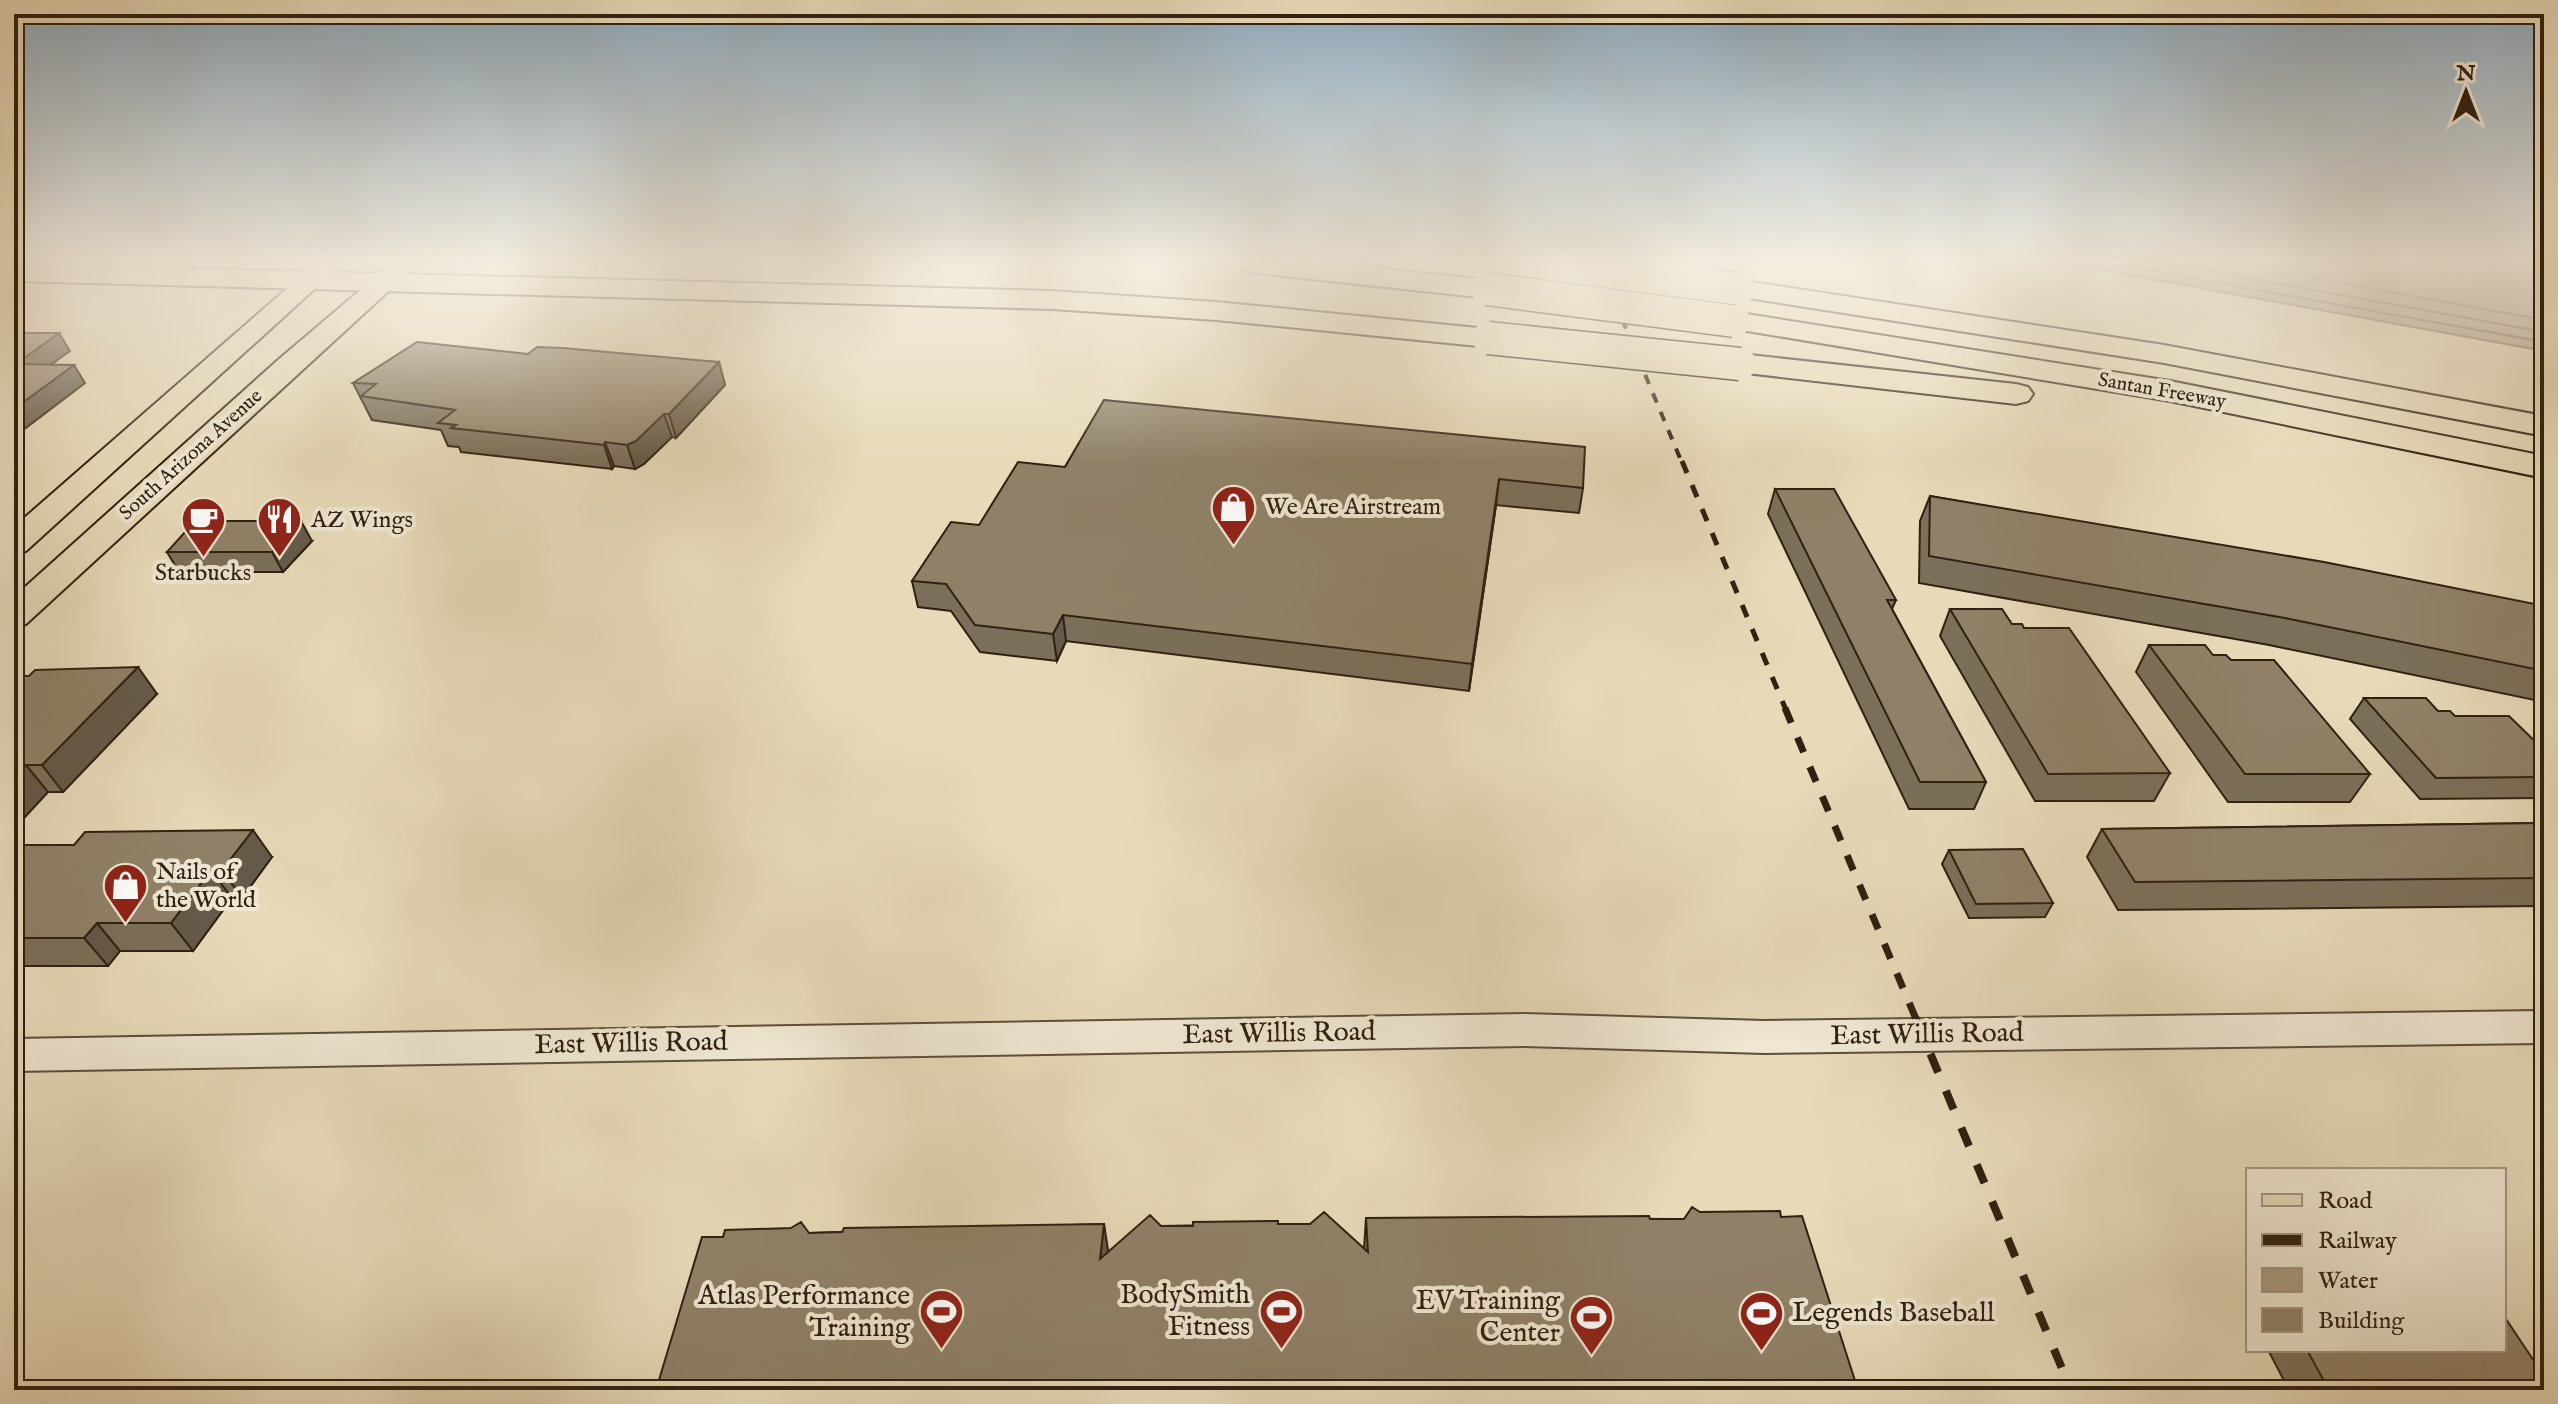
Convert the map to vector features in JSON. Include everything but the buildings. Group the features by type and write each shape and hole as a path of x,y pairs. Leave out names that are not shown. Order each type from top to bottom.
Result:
{"highway":[{"path":"1402,330 2302,425 2458,448"},
{"name":"Santan Freeway","path":"1787,330 2170,391 2544,467"},
{"name":"Santan Freeway","path":"2001,330 2179,357 2544,424"},
{"path":"2122,330 2544,424"}],"main road":[{"path":"14,544 256,330"},
{"name":"South Arizona Avenue","path":"14,616 332,330"}],"street":[{"name":"East Willis Road","path":"14,1055 1524,1030 1780,1037 2544,1027"}],"water":[{"path":"2427,330 2544,330 2544,351"}],"railway":[{"path":"1626,330 1682,463"},
{"path":"1682,461 1786,710"},
{"path":"1785,708 1916,1019"},
{"path":"1915,1017 2071,1390"}],"place":[{"name":"We Are Airstream","path":"1234,546"},
{"name":"Starbucks","path":"203,558"},
{"name":"AZ Wings","path":"280,559"},
{"name":"Nails of the World","path":"125,925"},
{"name":"BodySmith Fitness","path":"1281,1350"},
{"name":"Atlas Performance Training","path":"941,1351"},
{"name":"Legends Baseball","path":"1761,1352"},
{"name":"EV Training Center","path":"1591,1356"}]}
